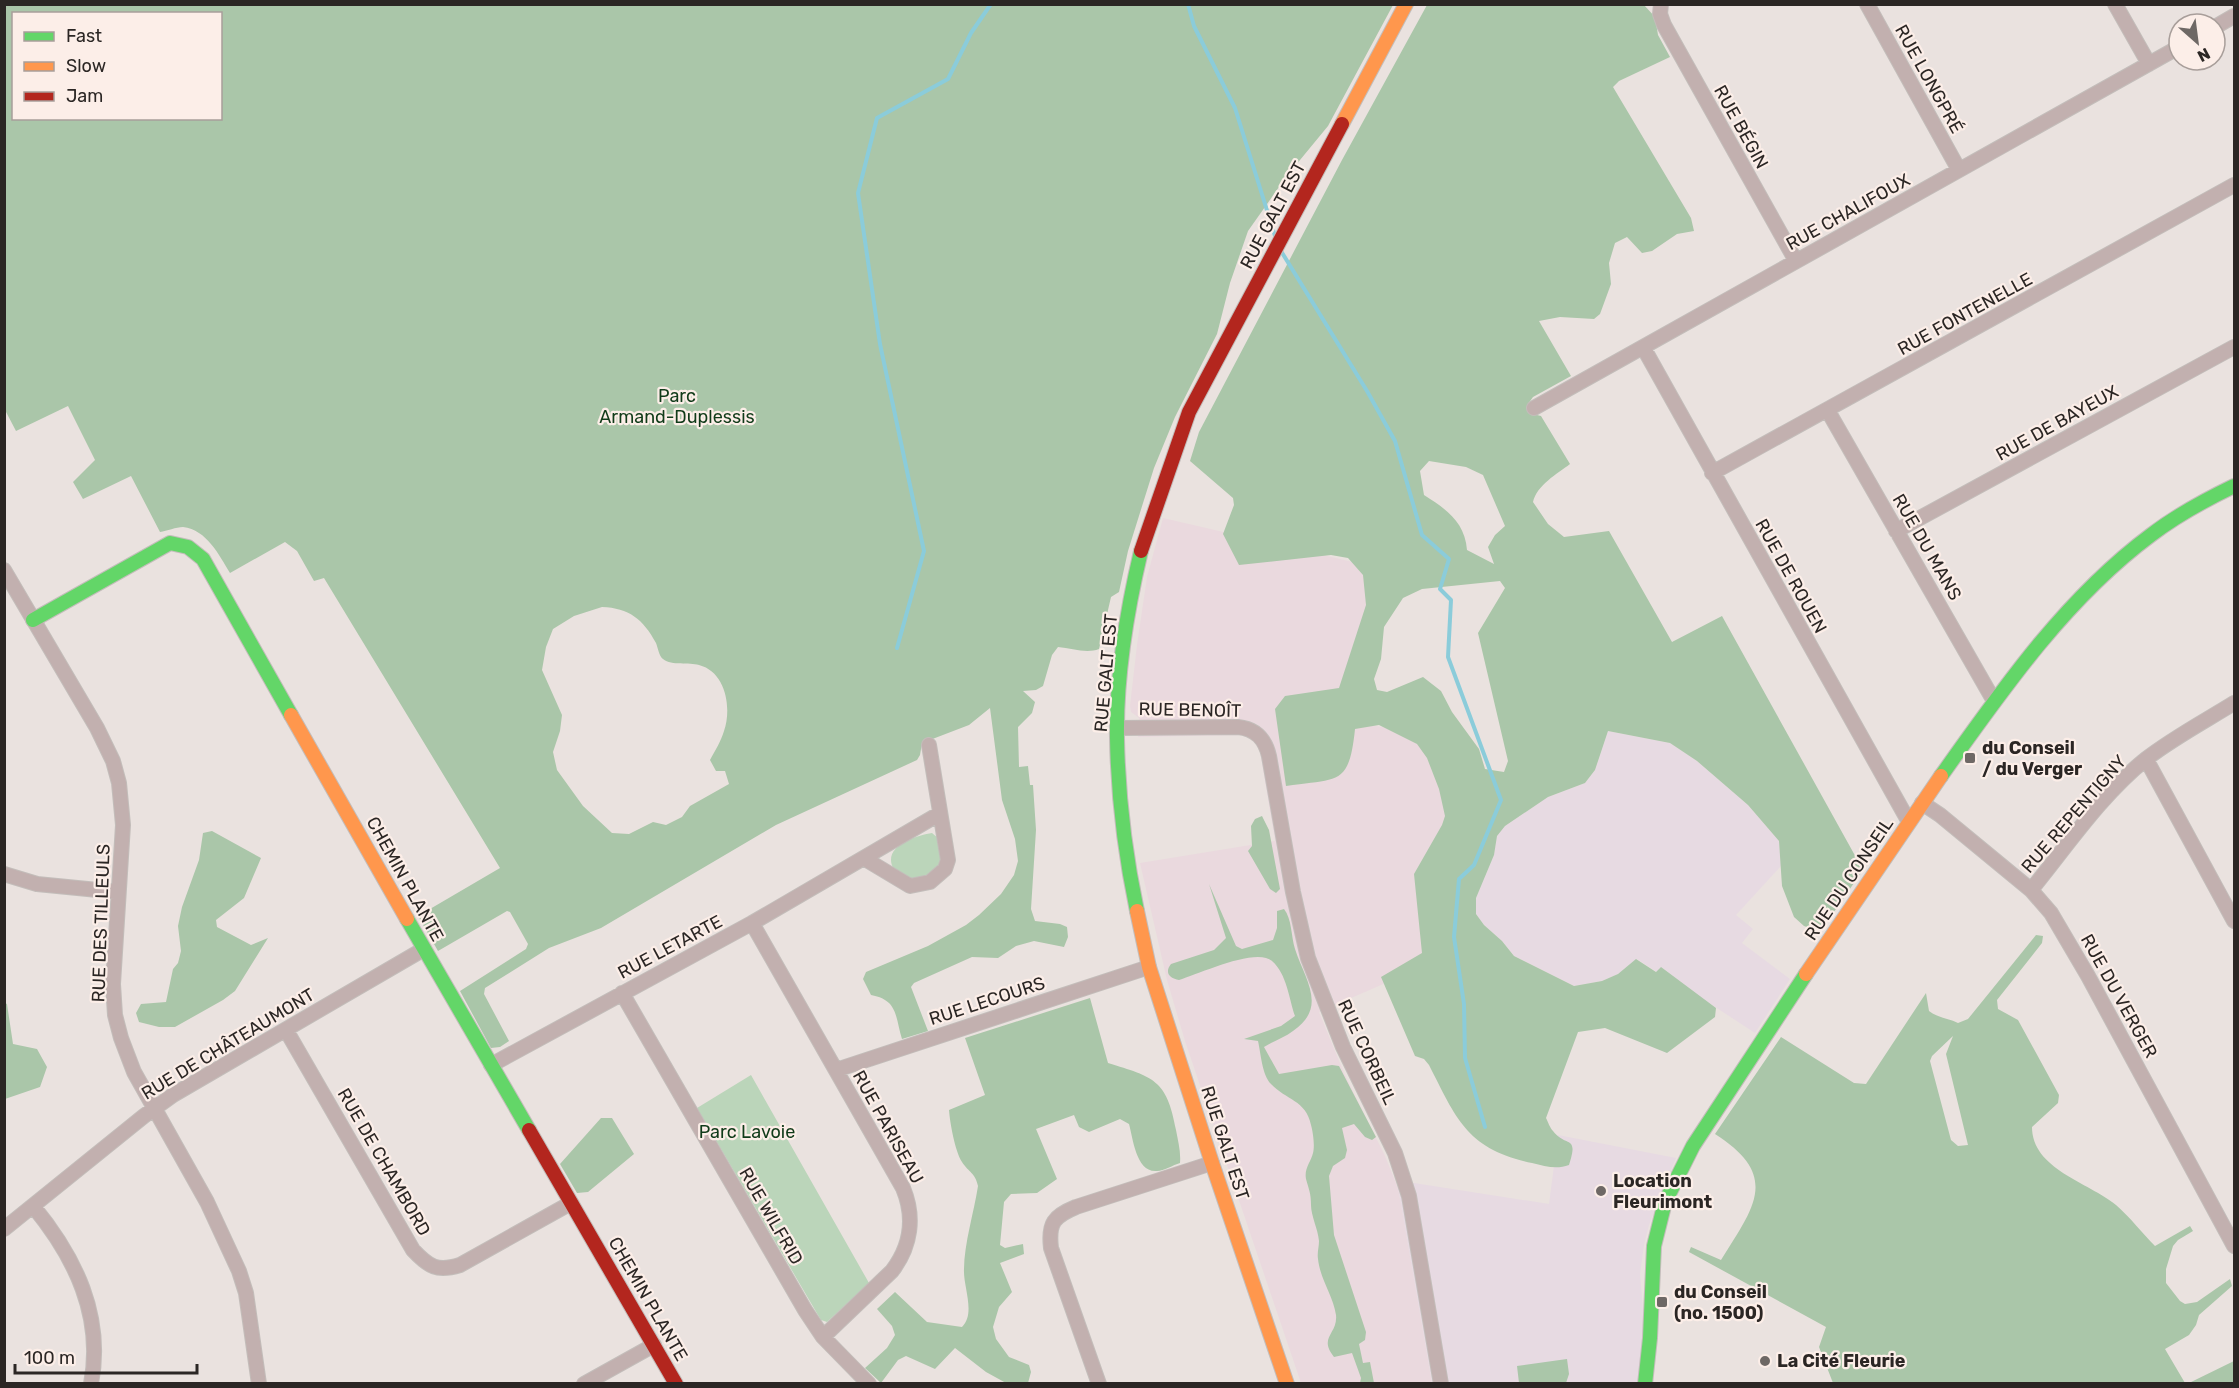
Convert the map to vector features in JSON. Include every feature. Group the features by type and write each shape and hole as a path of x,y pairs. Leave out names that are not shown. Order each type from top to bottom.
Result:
{"street":[{"name":"RUE GALT EST","path":"1287,1383 1212,1163 1149,967 1124,836 1117,728 1124,645 1132,588 1142,545 1189,412 1406,4"},
{"name":"RUE LONGPRÉ","path":"1867,4 1959,170"},
{"path":"2115,4 2149,64"},
{"name":"RUE BÉGIN","path":"1660,6 1660,14 1669,33 1796,261"},
{"name":"RUE CHALIFOUX","path":"1534,408 2167,54"},
{"name":"RUE FONTENELLE","path":"1712,473 1828,411 2235,184"},
{"name":"RUE DE ROUEN","path":"1643,347 1909,822"},
{"name":"RUE DE BAYEUX","path":"1896,531 2235,347"},
{"name":"RUE DU MANS","path":"1828,411 1994,701"},
{"name":"RUE DU CONSEIL","path":"1645,1383 1651,1343 1653,1251 1657,1227 1676,1176 1722,1100 1909,822 1994,701 2056,627 2137,547 2179,514 2208,497 2235,486"},
{"name":"CHEMIN PLANTE","path":"33,620 170,543 180,543 196,552 210,570 424,949 676,1383"},
{"name":"RUE DES TILLEULS","path":"4,570 101,736 119,783 122,805 113,984 121,1038 134,1072 207,1202 239,1271 246,1293 259,1383"},
{"name":"RUE REPENTIGNY","path":"2031,890 2117,786 2146,759 2235,703"},
{"name":"RUE BENOÎT","path":"1117,728 1239,727 1247,728 1260,736"},
{"name":"RUE CORBEIL","path":"1260,736 1269,756 1293,892 1308,958 1331,1018 1395,1153 1407,1188 1441,1383"},
{"path":"865,859 910,886 930,882 945,869 948,852 939,813 929,745"},
{"path":"2146,759 2235,921"},
{"name":"RUE DU VERGER","path":"1922,803 1940,815 2031,890 2062,929 2235,1246"},
{"name":"RUE LETARTE","path":"491,1065 752,923 865,859 939,813"},
{"path":"4,874 37,884 118,892"},
{"name":"RUE PARISEAU","path":"752,923 903,1188 910,1210 909,1239 906,1250 892,1271 823,1337"},
{"name":"RUE DE CHÂTEAUMONT","path":"4,1229 153,1109 195,1082 424,949"},
{"name":"RUE LECOURS","path":"836,1070 1149,967"},
{"name":"RUE WILFRID","path":"622,993 805,1310 823,1337 869,1383"},
{"name":"RUE DE CHAMBORD","path":"286,1029 413,1250 428,1264 436,1268 447,1269 460,1265 571,1203"},
{"path":"1099,1383 1051,1248 1049,1233 1052,1223 1062,1213 1076,1207 1212,1163"},
{"path":"33,1206 57,1238 87,1297 95,1336 91,1383"},
{"path":"584,1383 654,1345"}],"shaded area":[{"path":"1163,518 1383,569 1335,720 1470,740 1450,955 1319,1012 1344,1073 1385,1156 1398,1188 1432,1383 1301,1383 1185,1041 1167,980 1140,863 1275,841 1260,752 1248,737 1240,735 1138,737 1139,718 1131,712 1130,706 1147,577"},
{"path":"1608,731 1670,743 1697,761 1748,805 1779,841 1781,866 1736,915 1753,929 1742,943 1790,979 1755,1033 1703,999 1661,967 1657,972 1637,959 1618,974 1602,981 1574,986 1514,956 1476,914 1476,898 1494,855 1497,836 1505,826 1548,797 1585,783 1595,770"},
{"path":"1558,1135 1676,1158 1649,1225 1644,1245 1640,1274 1644,1320 1638,1383 1432,1383 1398,1188 1414,1183 1549,1204"}],"green space":[{"name":"Parc Armand-Duplessis","path":"4,5 1393,5 1328,126 1286,177 1248,231 1230,283 1217,334 1175,417 1154,468 1128,551 1119,592 1111,597 1099,649 1084,651 1058,647 1052,655 1043,686 1036,690 1023,691 1035,702 1032,713 1018,727 1019,767 1028,766 1030,785 1033,785 1036,830 1031,909 1035,921 1067,927 1068,937 1064,947 1034,941 1016,946 998,958 972,957 914,983 911,987 928,1031 902,1039 891,1005 880,997 871,995 863,979 866,972 928,946 966,925 1001,894 1014,875 1018,861 1015,839 1002,800 990,708 969,725 922,743 917,760 776,825 601,928 549,948 485,988 484,994 509,1041 500,1047 491,1048 460,991 526,949 528,944 510,912 507,911 438,951 418,916 500,868 324,578 314,581 297,551 285,542 230,573 211,544 199,533 183,527 160,532 131,476 83,499 73,482 95,460 68,406 16,431 5,410","holes":["602,607 628,613 640,621 656,643 663,659 695,664 708,669 721,683 727,702 724,731 710,760 716,771 725,771 729,784 690,806 682,817 666,825 653,822 629,834 612,833 583,806 557,770 553,752 560,731 562,715 542,670 546,647 553,629 574,616"]},
{"path":"1427,5 1644,5 1655,17 1658,35 1670,57 1619,81 1613,87 1691,218 1694,231 1677,234 1652,251 1642,253 1627,237 1615,243 1609,263 1611,284 1600,314 1594,319 1560,317 1539,321 1571,376 1533,397 1528,404 1533,414 1541,416 1570,464 1543,485 1533,502 1548,524 1564,537 1609,531 1672,642 1722,616 1863,870 1820,932 1804,926 1794,917 1782,886 1779,841 1748,805 1697,761 1670,743 1608,731 1595,770 1585,783 1548,797 1505,826 1497,836 1494,855 1476,898 1476,914 1514,956 1574,986 1602,981 1618,974 1636,959 1656,972 1661,967 1716,1008 1715,1017 1667,1053 1605,1028 1578,1032 1546,1118 1553,1131 1572,1145 1569,1165 1546,1166 1510,1157 1492,1150 1467,1129 1448,1102 1429,1065 1424,1059 1415,1056 1381,977 1422,953 1414,874 1445,816 1439,789 1427,758 1417,744 1379,725 1355,729 1349,761 1338,776 1329,780 1286,786 1275,709 1285,696 1339,688 1366,605 1363,575 1348,558 1331,555 1239,565 1223,534 1234,505 1233,498 1190,461 1199,432 1342,160","holes":["1429,461 1466,467 1483,475 1505,526 1495,535 1488,547 1494,564 1467,550 1463,532 1453,517 1424,495 1420,471","1500,581 1505,588 1478,633 1508,761 1504,772 1485,769 1479,749 1452,712 1441,691 1423,677 1387,692 1377,690 1374,679 1381,659 1384,627 1403,598 1422,589"]},
{"path":"1262,816 1269,830 1280,889 1276,893 1270,889 1248,851 1252,846 1251,826 1255,819"},
{"path":"212,831 261,858 244,898 216,920 217,927 251,945 268,938 235,991 223,1000 175,1027 159,1027 139,1022 136,1013 141,1004 166,1002 173,969 178,963 181,951 178,926 182,907 199,860 203,833"},
{"path":"932,833 939,839 941,860 937,867 923,878 917,879 905,877 895,870 891,860 896,849 913,838"},
{"path":"1209,884 1236,946 1242,949 1273,940 1277,928 1277,911 1284,909 1287,913 1295,949 1308,982 1312,1003 1304,1022 1290,1033 1264,1047 1279,1074 1332,1065 1339,1066 1376,1137 1372,1140 1365,1137 1354,1124 1342,1128 1347,1150 1345,1158 1333,1166 1329,1176 1334,1235 1366,1332 1365,1340 1359,1344 1363,1363 1370,1362 1374,1383 1360,1383 1361,1378 1352,1353 1334,1357 1328,1345 1336,1315 1319,1266 1319,1241 1306,1179 1314,1147 1308,1117 1300,1105 1268,1080 1258,1041 1244,1039 1281,1026 1295,1016 1281,973 1272,961 1254,957 1227,963 1179,980 1173,978 1168,972 1171,964 1214,950 1226,938"},
{"path":"2036,935 2043,936 2042,943 1997,1000 1998,1009 2018,1020 2059,1095 2058,1103 2032,1127 2034,1141 2041,1154 2064,1173 2116,1205 2155,1246 2190,1226 2193,1231 2173,1246 2166,1269 2166,1283 2180,1301 2185,1304 2197,1302 2230,1279 2232,1286 2199,1315 2189,1335 2165,1349 2185,1383 1833,1383 1819,1347 1826,1327 1689,1252 1691,1247 1721,1260 1751,1208 1755,1193 1755,1178 1748,1164 1736,1149 1715,1134 1781,1037 1854,1083 1866,1084 1926,993 1929,1011 1932,1013 1958,1023 1968,1019","holes":["1953,1036 1946,1054 1968,1145 1958,1146 1951,1140 1930,1061 1932,1056"]},
{"path":"1090,998 1108,1063 1147,1077 1156,1083 1168,1100 1178,1142 1180,1163 1160,1171 1150,1170 1144,1166 1134,1146 1129,1124 1120,1119 1089,1132 1079,1127 1074,1115 1036,1129 1057,1179 1037,1193 1011,1194 1004,1202 1000,1245 1005,1248 1023,1244 1024,1254 1000,1263 1012,1292 999,1307 993,1327 996,1339 1009,1357 1029,1365 1031,1372 1028,1383 1006,1383 986,1372 955,1348 935,1369 906,1356 898,1360 881,1383 865,1368 887,1348 895,1335 892,1326 877,1309 895,1292 927,1322 962,1327 968,1315 964,1259 978,1186 977,1181 959,1157 949,1110 985,1095 965,1038"},
{"path":"5,1003 13,1044 37,1049 47,1067 40,1087 5,1099"},
{"name":"Parc Lavoie","path":"751,1075 869,1283 827,1322 821,1320 697,1108"},
{"path":"601,1118 612,1118 634,1154 588,1192 577,1193 560,1164"},
{"path":"1567,1359 1569,1374 1566,1383 1519,1383 1517,1366"},
{"path":"2234,1361 2234,1383 2189,1383"}],"waterway":[{"path":"897,648 924,551 880,344 858,193 877,118 948,79 971,33 991,4"},
{"path":"1188,4 1194,26 1235,108 1275,236"},
{"path":"1281,251 1395,441 1422,535 1449,559 1440,589 1451,600 1448,657 1501,800 1474,865 1459,879 1454,937 1464,1004 1465,1058 1485,1127"}],"traffic: fast":[{"path":"1941,776 2037,647 2091,587 2120,560 2161,528 2191,508 2234,486"},
{"path":"33,620 170,543 188,547 203,559 291,715"},
{"path":"1137,911 1121,803 1117,715 1123,644 1141,551"},
{"path":"407,919 529,1130"},
{"path":"1645,1384 1650,1338 1654,1246 1665,1202 1693,1146 1806,974"}],"traffic: slow":[{"path":"1342,124 1406,4"},
{"path":"291,715 407,919"},
{"path":"1806,974 1941,776"},
{"path":"1137,911 1149,967 1287,1384"}],"traffic: jam":[{"path":"1141,551 1189,412 1342,124"},
{"path":"529,1130 676,1384"}],"place":[{"name":"du Conseil / du Verger","path":"1970,758"},
{"name":"Location Fleurimont","path":"1601,1191"},
{"name":"du Conseil (no. 1500)","path":"1662,1302"},
{"name":"La Cité Fleurie","path":"1765,1361"}]}
